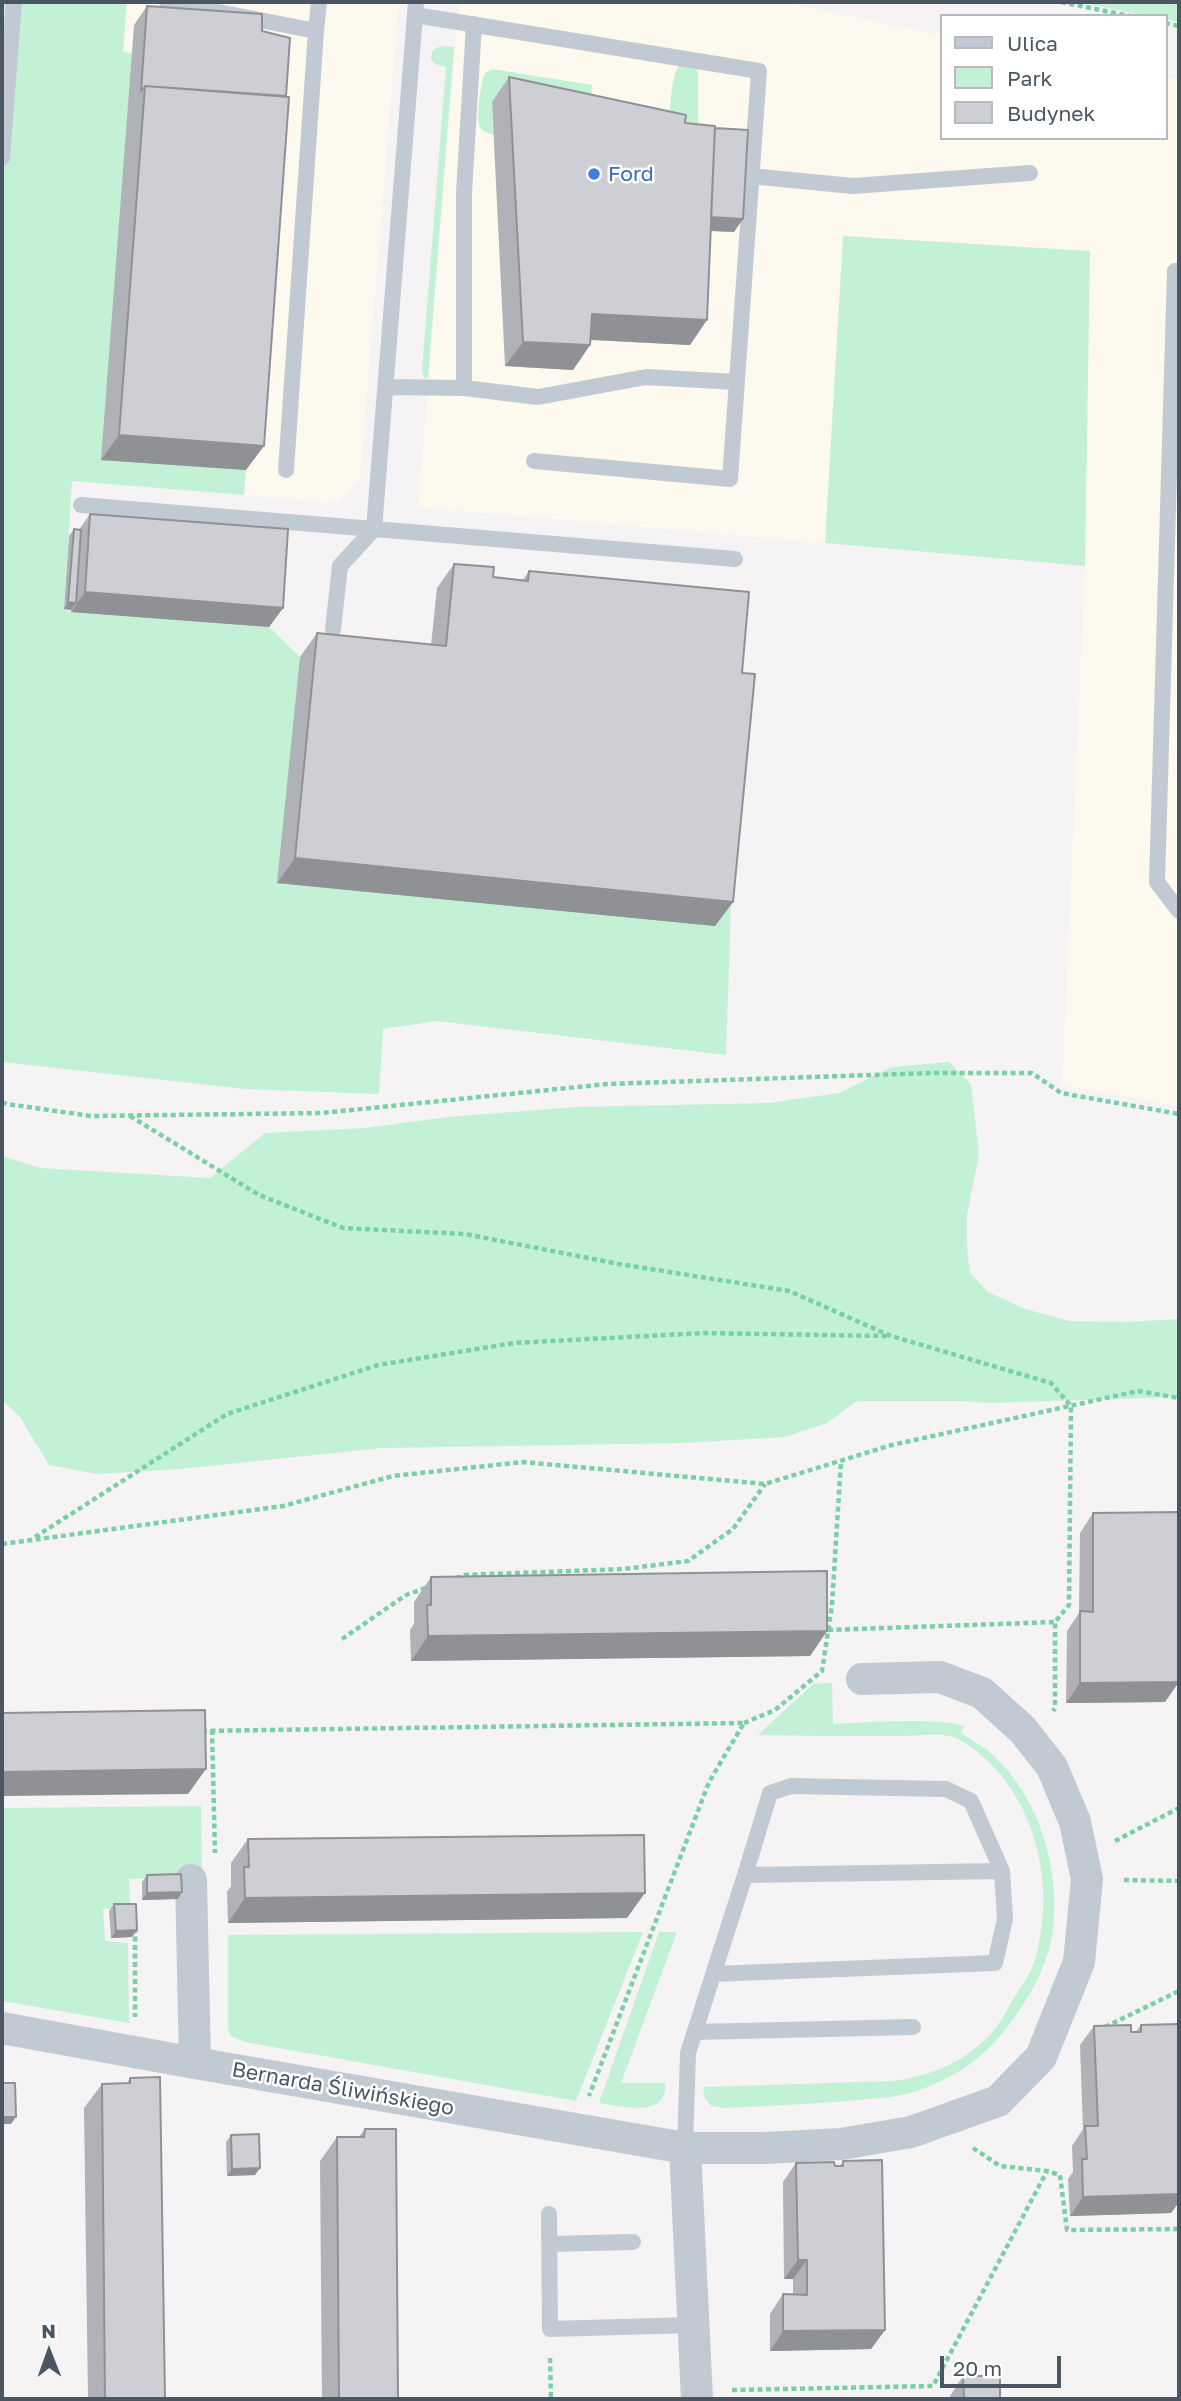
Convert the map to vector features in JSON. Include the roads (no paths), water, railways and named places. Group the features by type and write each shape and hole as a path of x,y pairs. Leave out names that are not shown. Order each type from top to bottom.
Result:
{"street":[{"name":"Bernarda Śliwińskiego","path":"2,2028 685,2148 841,2144 912,2132 998,2101 1041,2057 1079,1962 1085,1869 1075,1822 1052,1767 1028,1737 982,1693 940,1677 862,1679"},
{"path":"195,2063 203,1873"},
{"path":"685,2148 696,2395"}],"lane":[{"path":"2,158 14,2"},
{"path":"167,2 316,31"},
{"path":"286,470 319,2"},
{"path":"333,629 340,566 374,529 416,8 474,24 759,71 730,479 534,461"},
{"path":"464,388 464,193 474,24"},
{"path":"750,176 853,187 1030,173"},
{"path":"1179,271 1175,271 1157,882 1179,911"},
{"path":"386,387 464,388 538,397 646,377 736,383"},
{"path":"81,505 735,559"},
{"path":"685,2148 688,2053 770,1793 791,1786 946,1789 971,1801 1002,1871 1005,1919 995,1963 713,1974"},
{"path":"745,1875 1002,1871"},
{"path":"695,2032 913,2026"},
{"path":"550,2214 550,2329 693,2325"},
{"path":"550,2244 633,2242"}],"place":[{"name":"Ford","path":"594,174"}]}
